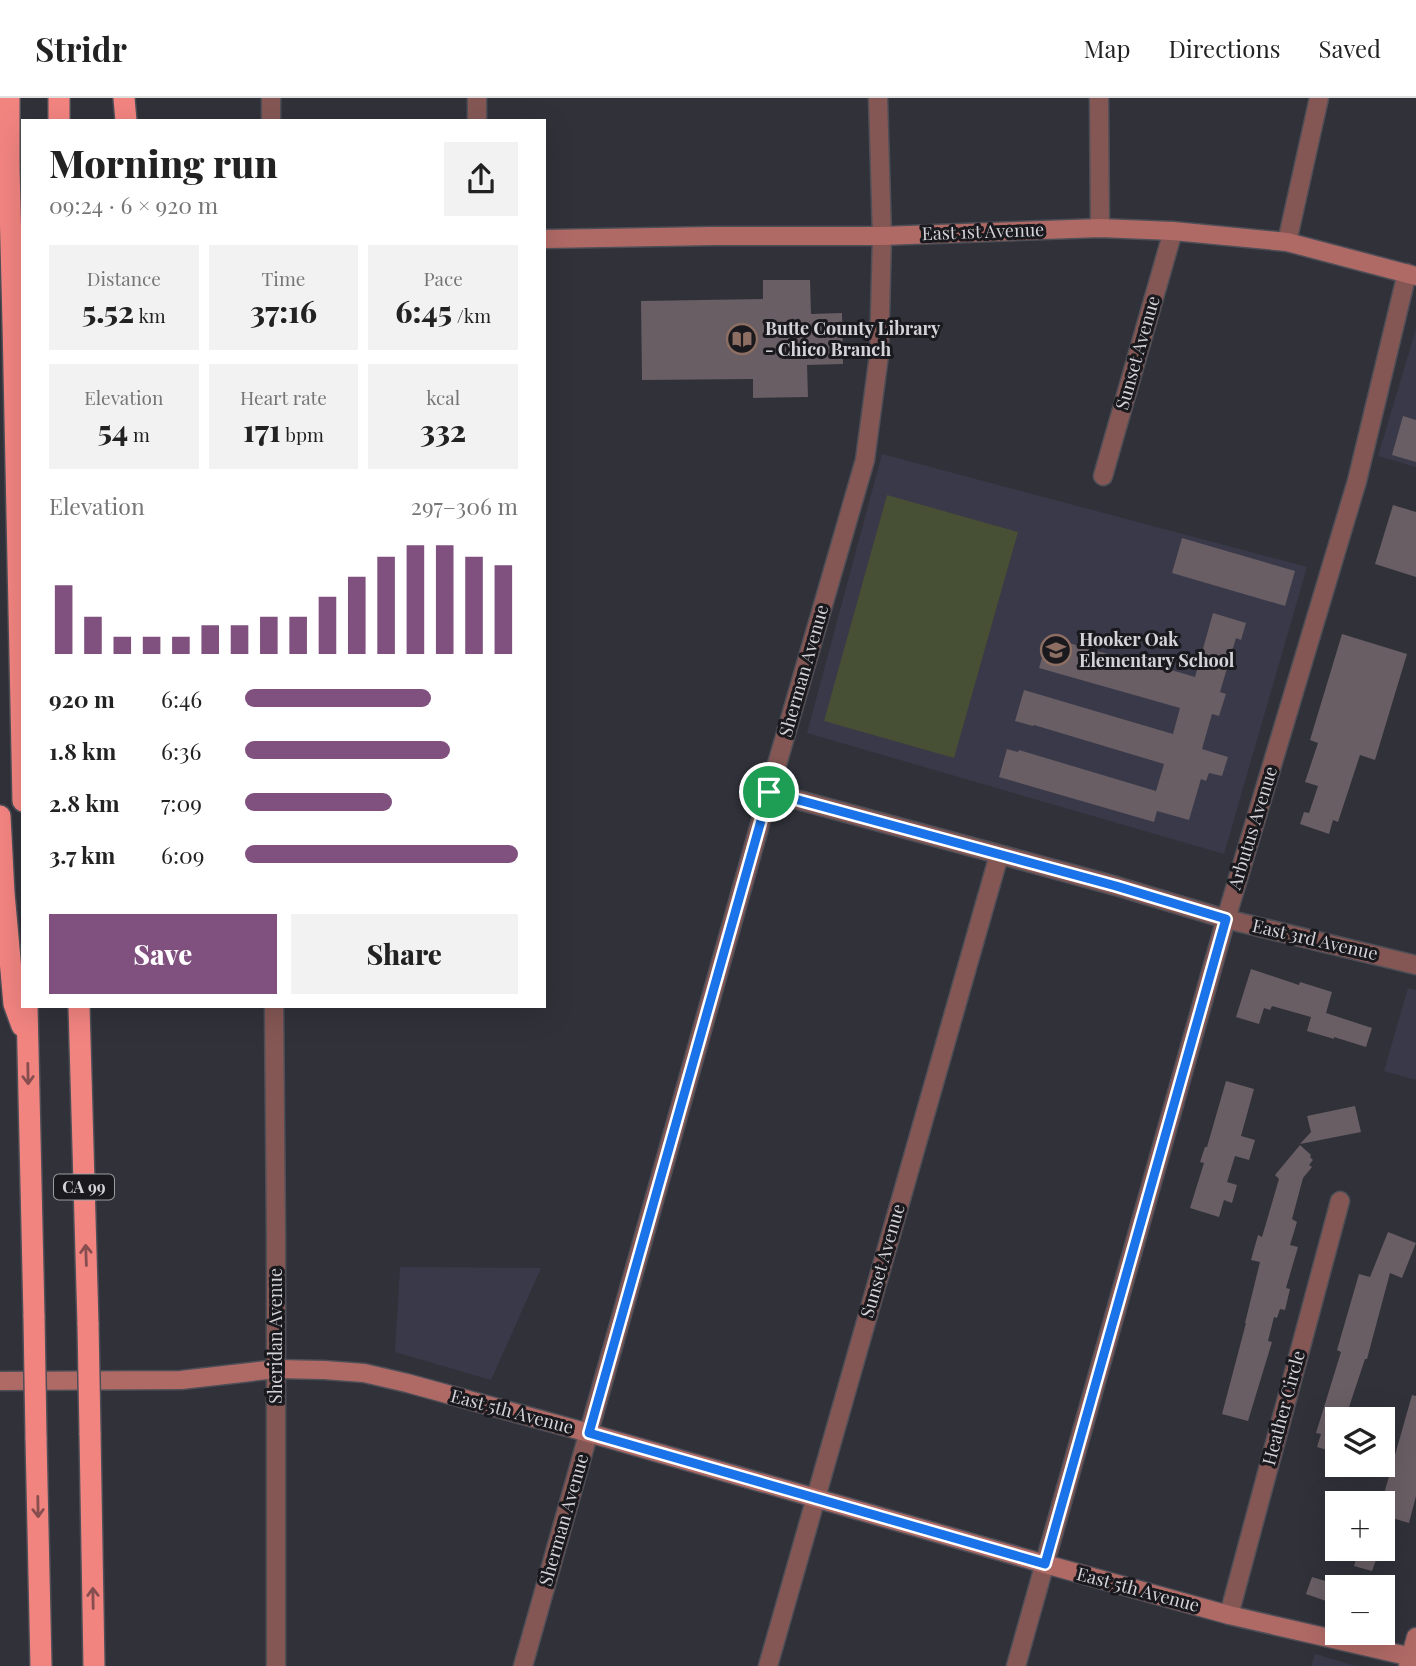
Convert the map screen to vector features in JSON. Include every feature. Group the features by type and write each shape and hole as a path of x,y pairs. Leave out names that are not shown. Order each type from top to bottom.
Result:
{"highway":[{"path":"9,98 21,705"},
{"path":"59,98 60,119"},
{"path":"124,98 127,119"},
{"path":"0,816 14,1004 28,1040"},
{"name":"CA 99","path":"27,1008 41,1666"},
{"name":"CA 99","path":"79,1008 94,1666"},
{"path":"80,1050 86,1008"}],"street":[{"path":"271,98 271,119"},
{"path":"477,98 477,119"},
{"name":"Sherman Avenue","path":"523,1666 865,460 879,355 881,236 878,98"},
{"path":"1099,98 1100,228"},
{"path":"1287,242 1319,98"},
{"path":"0,226 21,226"},
{"name":"East 1st Avenue","path":"546,239 881,236 1100,228 1173,231 1287,242 1412,275"},
{"name":"Sunset Avenue","path":"1103,476 1173,231"},
{"path":"0,259 21,259"},
{"name":"Arbutus Avenue","path":"1016,1666 1226,919 1357,481 1412,275"},
{"name":"East 3rd Avenue","path":"769,792 1116,886 1226,919 1416,965"},
{"name":"Sunset Avenue","path":"768,1666 999,855"},
{"name":"Sheridan Avenue","path":"274,1008 276,1666"},
{"name":"Heather Circle","path":"1229,1615 1340,1201"},
{"name":"East 5th Avenue","path":"0,1381 181,1380 276,1369 364,1373 589,1433 1229,1615 1411,1660"},
{"path":"1411,1660 1416,1637"}],"shaded area":[{"path":"1416,329 1416,467 1378,456"},
{"name":"Hooker Oak Elementary School","path":"882,454 1307,567 1224,854 807,733"},
{"path":"1408,988 1416,990 1416,1080 1384,1071"},
{"path":"400,1267 541,1268 491,1380 395,1352"},
{"path":"1315,1654 1356,1666 1311,1666"}],"green space":[{"path":"887,495 1018,532 954,758 824,721"}],"building":[{"name":"Butte County Library - Chico Branch","path":"763,280 810,280 811,314 842,313 843,364 807,365 808,397 753,398 753,379 642,380 641,301 763,299"},
{"path":"1403,416 1416,420 1416,462 1392,455"},
{"path":"1393,505 1416,512 1416,577 1375,564"},
{"path":"1182,538 1295,571 1285,606 1172,573"},
{"path":"1213,613 1246,623 1241,640 1236,638 1220,692 1226,694 1219,716 1212,714 1202,749 1228,757 1222,776 1209,773 1206,781 1201,779 1189,820 1157,811 1154,822 999,777 1007,749 1019,750 1156,791 1164,764 1015,721 1024,690 1173,734 1180,708 1039,668 1048,637 1195,677"},
{"path":"1342,634 1407,654 1375,760 1360,755 1338,822 1333,820 1329,834 1300,824 1304,812 1309,813 1318,786 1305,782 1318,743 1310,740"},
{"path":"1251,969 1299,985 1300,982 1332,992 1326,1013 1372,1028 1366,1047 1307,1031 1311,1017 1272,1006 1270,1010 1264,1008 1259,1024 1236,1017"},
{"path":"1226,1081 1254,1089 1241,1136 1255,1140 1249,1160 1235,1156 1227,1182 1237,1185 1232,1203 1224,1200 1219,1217 1190,1208 1204,1163 1200,1162"},
{"path":"1355,1106 1361,1132 1300,1144 1311,1132 1307,1116"},
{"path":"1300,1145 1313,1160 1309,1165 1312,1167 1303,1178 1292,1219 1297,1222 1290,1245 1298,1247 1286,1288 1290,1289 1285,1310 1280,1309 1277,1318 1274,1317 1268,1341 1272,1342 1248,1421 1222,1414 1260,1262 1251,1260 1258,1235 1262,1237 1279,1179 1275,1175"},
{"path":"1388,1232 1416,1243 1402,1278 1390,1273 1367,1359 1349,1407 1325,1407 1325,1449 1317,1447 1321,1434 1316,1433 1341,1352 1337,1350 1359,1274 1370,1277"},
{"path":"1412,1395 1416,1396 1416,1496 1409,1523 1395,1519 1395,1491 1385,1491 1389,1477 1395,1477 1395,1455"},
{"path":"1355,1561 1376,1561 1372,1571 1354,1566"},
{"path":"1312,1577 1325,1581 1325,1601 1306,1594"}],"place":[{"name":"Butte County Library - Chico Branch","path":"742,339"},
{"name":"Hooker Oak Elementary School","path":"1056,650"}],"route":[{"path":"769,792 1116,886 1226,919 1045,1564 589,1433 769,792"}]}
